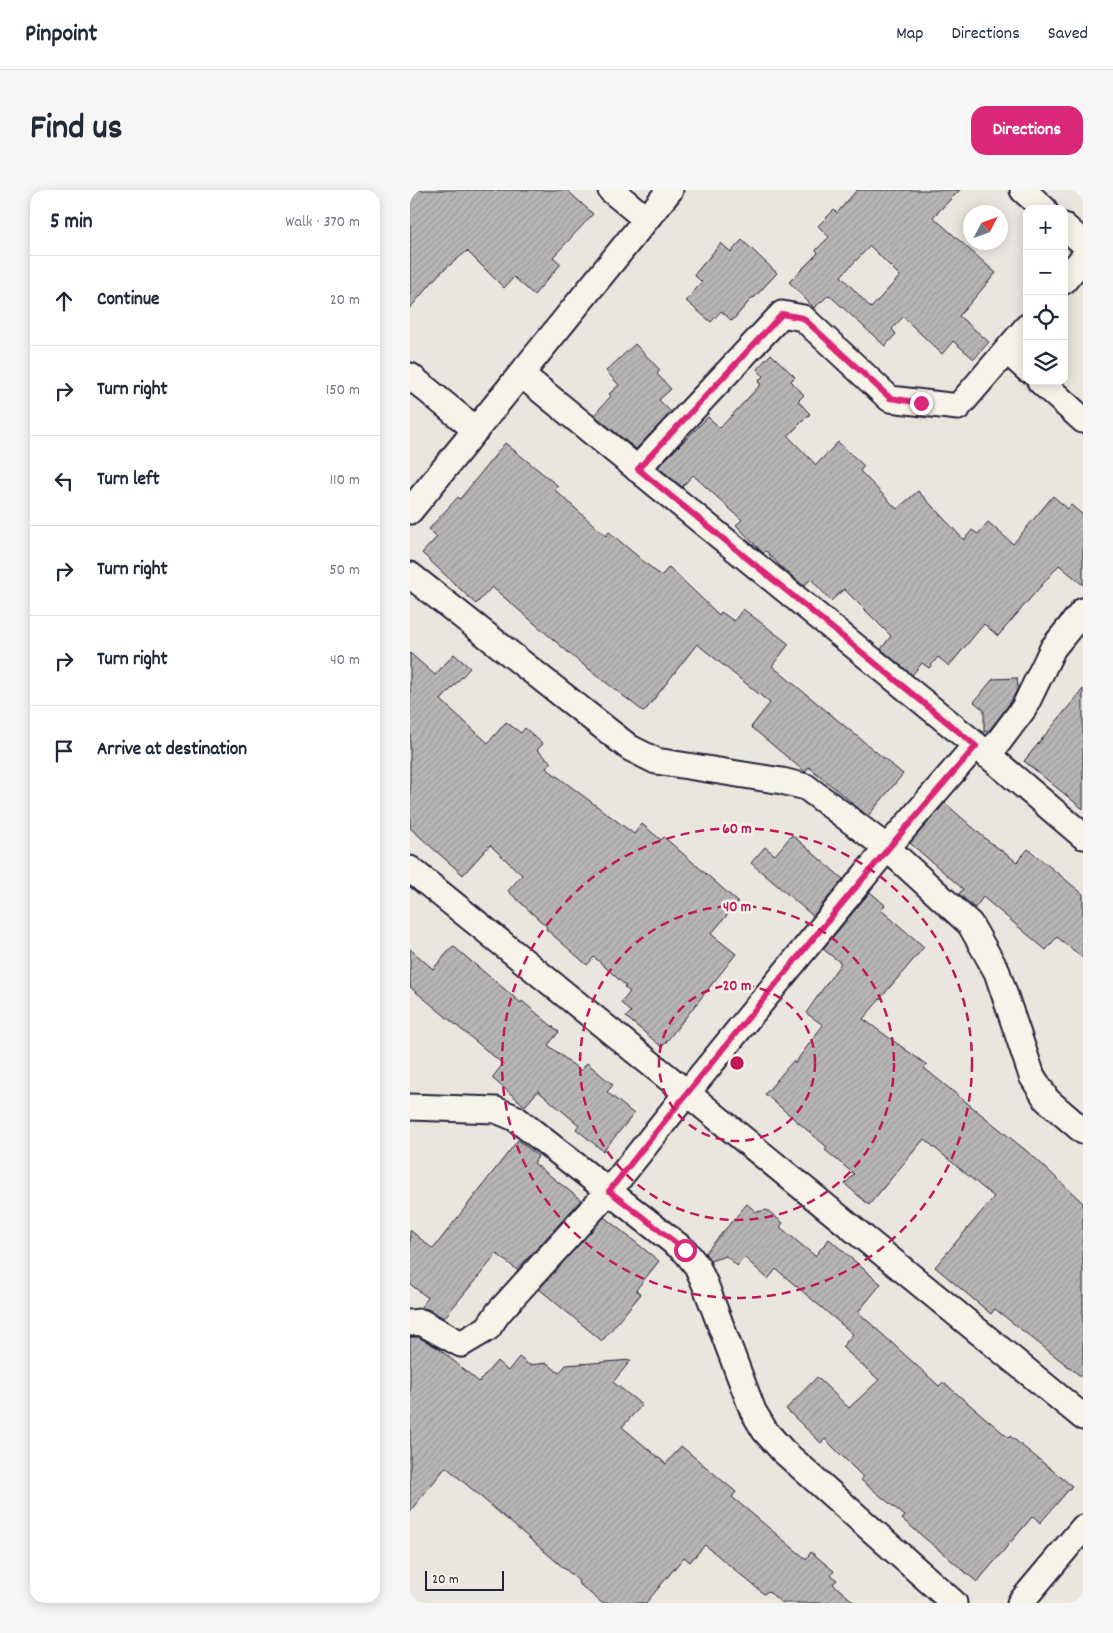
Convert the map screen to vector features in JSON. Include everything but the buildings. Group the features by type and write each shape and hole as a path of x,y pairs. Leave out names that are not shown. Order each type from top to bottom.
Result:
{"street":[{"path":"611,190 646,219"},
{"path":"410,511 670,190"},
{"path":"1022,190 1039,205"},
{"path":"1068,230 1083,243"},
{"path":"1068,276 1083,258"},
{"path":"638,469 782,314 803,318 890,398 958,407 1023,332"},
{"path":"1007,351 1023,365"},
{"path":"521,374 982,751 1083,836"},
{"path":"410,376 476,430"},
{"path":"1044,385 1083,420"},
{"path":"410,575 630,748 656,761 782,781 806,787 887,848 970,924 997,972 1032,1076 1047,1100 1083,1131"},
{"path":"410,1323 421,1322 461,1344 488,1328 498,1313 609,1191 887,848 1024,708 1053,648 1083,611"},
{"path":"410,869 1083,1417"},
{"path":"410,1107 496,1110 515,1118 685,1250 697,1266 753,1411 765,1431 783,1451 954,1603"},
{"path":"1020,1603 1083,1528"}],"route":[{"path":"685,1250 609,1191 887,848 976,746 638,469 782,314 803,318 890,398 921,403"}]}
